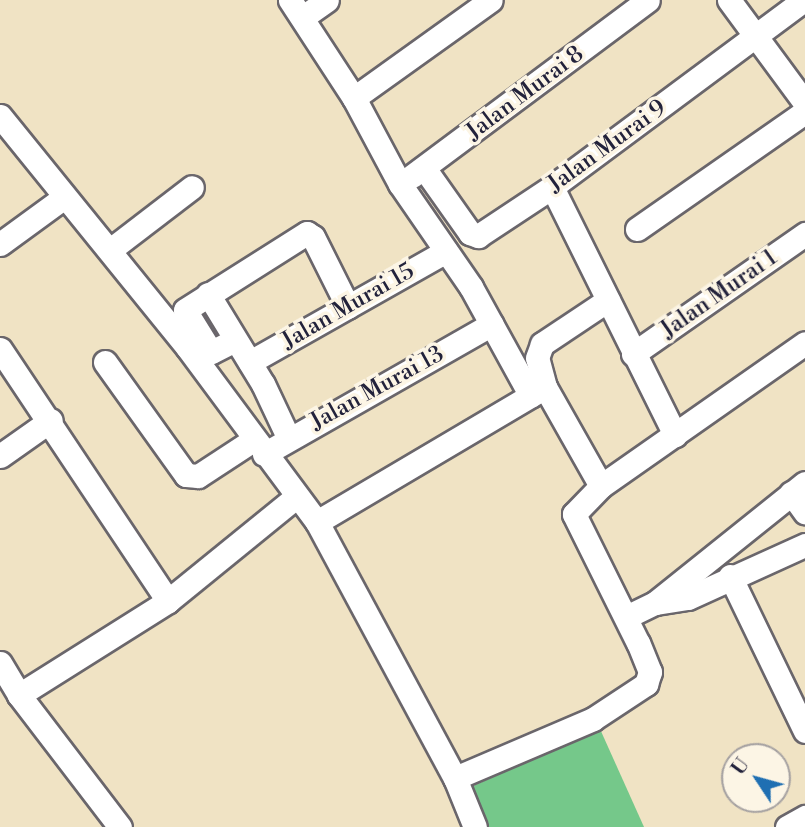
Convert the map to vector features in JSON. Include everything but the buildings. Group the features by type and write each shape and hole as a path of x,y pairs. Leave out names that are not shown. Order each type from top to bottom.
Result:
{"street":[{"path":"327,0 296,8 354,98 400,184 601,486"},
{"path":"354,98 491,0"},
{"name":"Jalan Murai 8","path":"400,184 648,0"},
{"path":"729,0 805,103"},
{"name":"Jalan Murai 9","path":"424,168 474,236 552,187 804,0"},
{"path":"637,229 805,112"},
{"path":"0,116 63,198 110,250 220,390 258,447 317,523 456,778 475,827"},
{"path":"110,250 192,187"},
{"path":"552,187 675,435"},
{"path":"0,244 63,198"},
{"path":"288,437 250,362 235,340 211,352 184,312 208,294 307,233 313,237 348,307"},
{"name":"Jalan Murai 1","path":"633,354 805,234"},
{"name":"Jalan Murai 15","path":"250,362 446,251"},
{"path":"538,391 537,358 542,344 608,300"},
{"name":"Jalan Murai 13","path":"105,362 186,475 198,476 258,447 288,437 492,324"},
{"path":"456,778 593,719 638,692 650,672 626,617 576,526 574,514 580,503 601,486 805,343"},
{"path":"0,349 51,420 168,601"},
{"path":"317,523 538,391"},
{"path":"0,456 51,420"},
{"path":"19,695 168,601 296,496"},
{"path":"626,617 655,603 800,496"},
{"path":"655,603 688,598 730,576 805,545"},
{"path":"730,576 805,731"},
{"path":"0,663 19,695 120,827"},
{"path":"788,827 805,817"}],"green space":[{"path":"600,729 644,827 488,827 471,787"}]}
